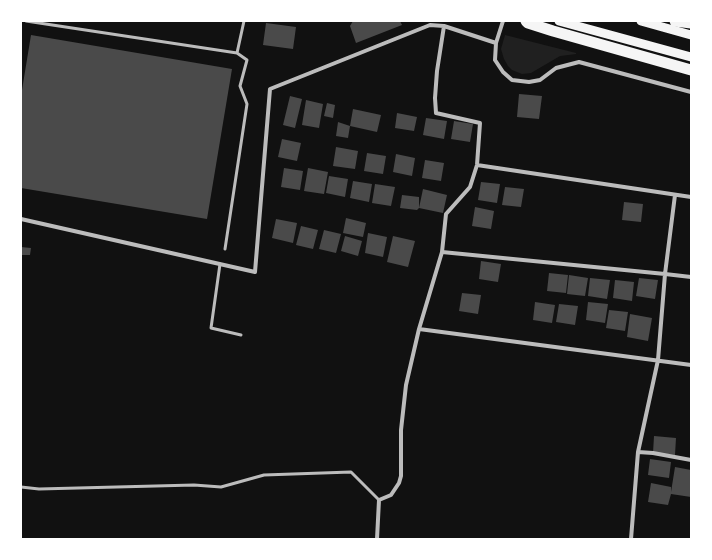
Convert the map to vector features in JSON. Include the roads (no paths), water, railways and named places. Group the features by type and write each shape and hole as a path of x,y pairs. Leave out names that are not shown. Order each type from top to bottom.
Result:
{"highway":[{"path":"526,21 528,24 691,70"},
{"path":"675,21 691,23"}],"main road":[{"path":"558,21 691,57"},
{"path":"641,21 691,35"}],"street":[{"path":"503,21 496,42 495,60 503,72 512,80 529,82 540,80 556,68 579,62 691,92"},
{"path":"21,219 255,272 270,89 430,25 444,26 496,42"},
{"path":"377,539 379,500 391,495 399,483 401,476 401,430 406,385 419,329 442,252 446,214 470,187 477,165 480,123 436,113 436,78 444,26"},
{"path":"477,165 691,197"},
{"path":"631,539 638,452 658,360 665,274 675,195"},
{"path":"442,252 691,277"},
{"path":"419,329 691,365"},
{"path":"638,452 653,453 691,460"}],"lane":[{"path":"26,21 237,53 247,60 240,86 247,104 225,249"},
{"path":"237,53 244,21"},
{"path":"220,264 211,328 241,335"},
{"path":"21,487 39,489 194,485 221,487 264,475 351,472 379,500"}]}
